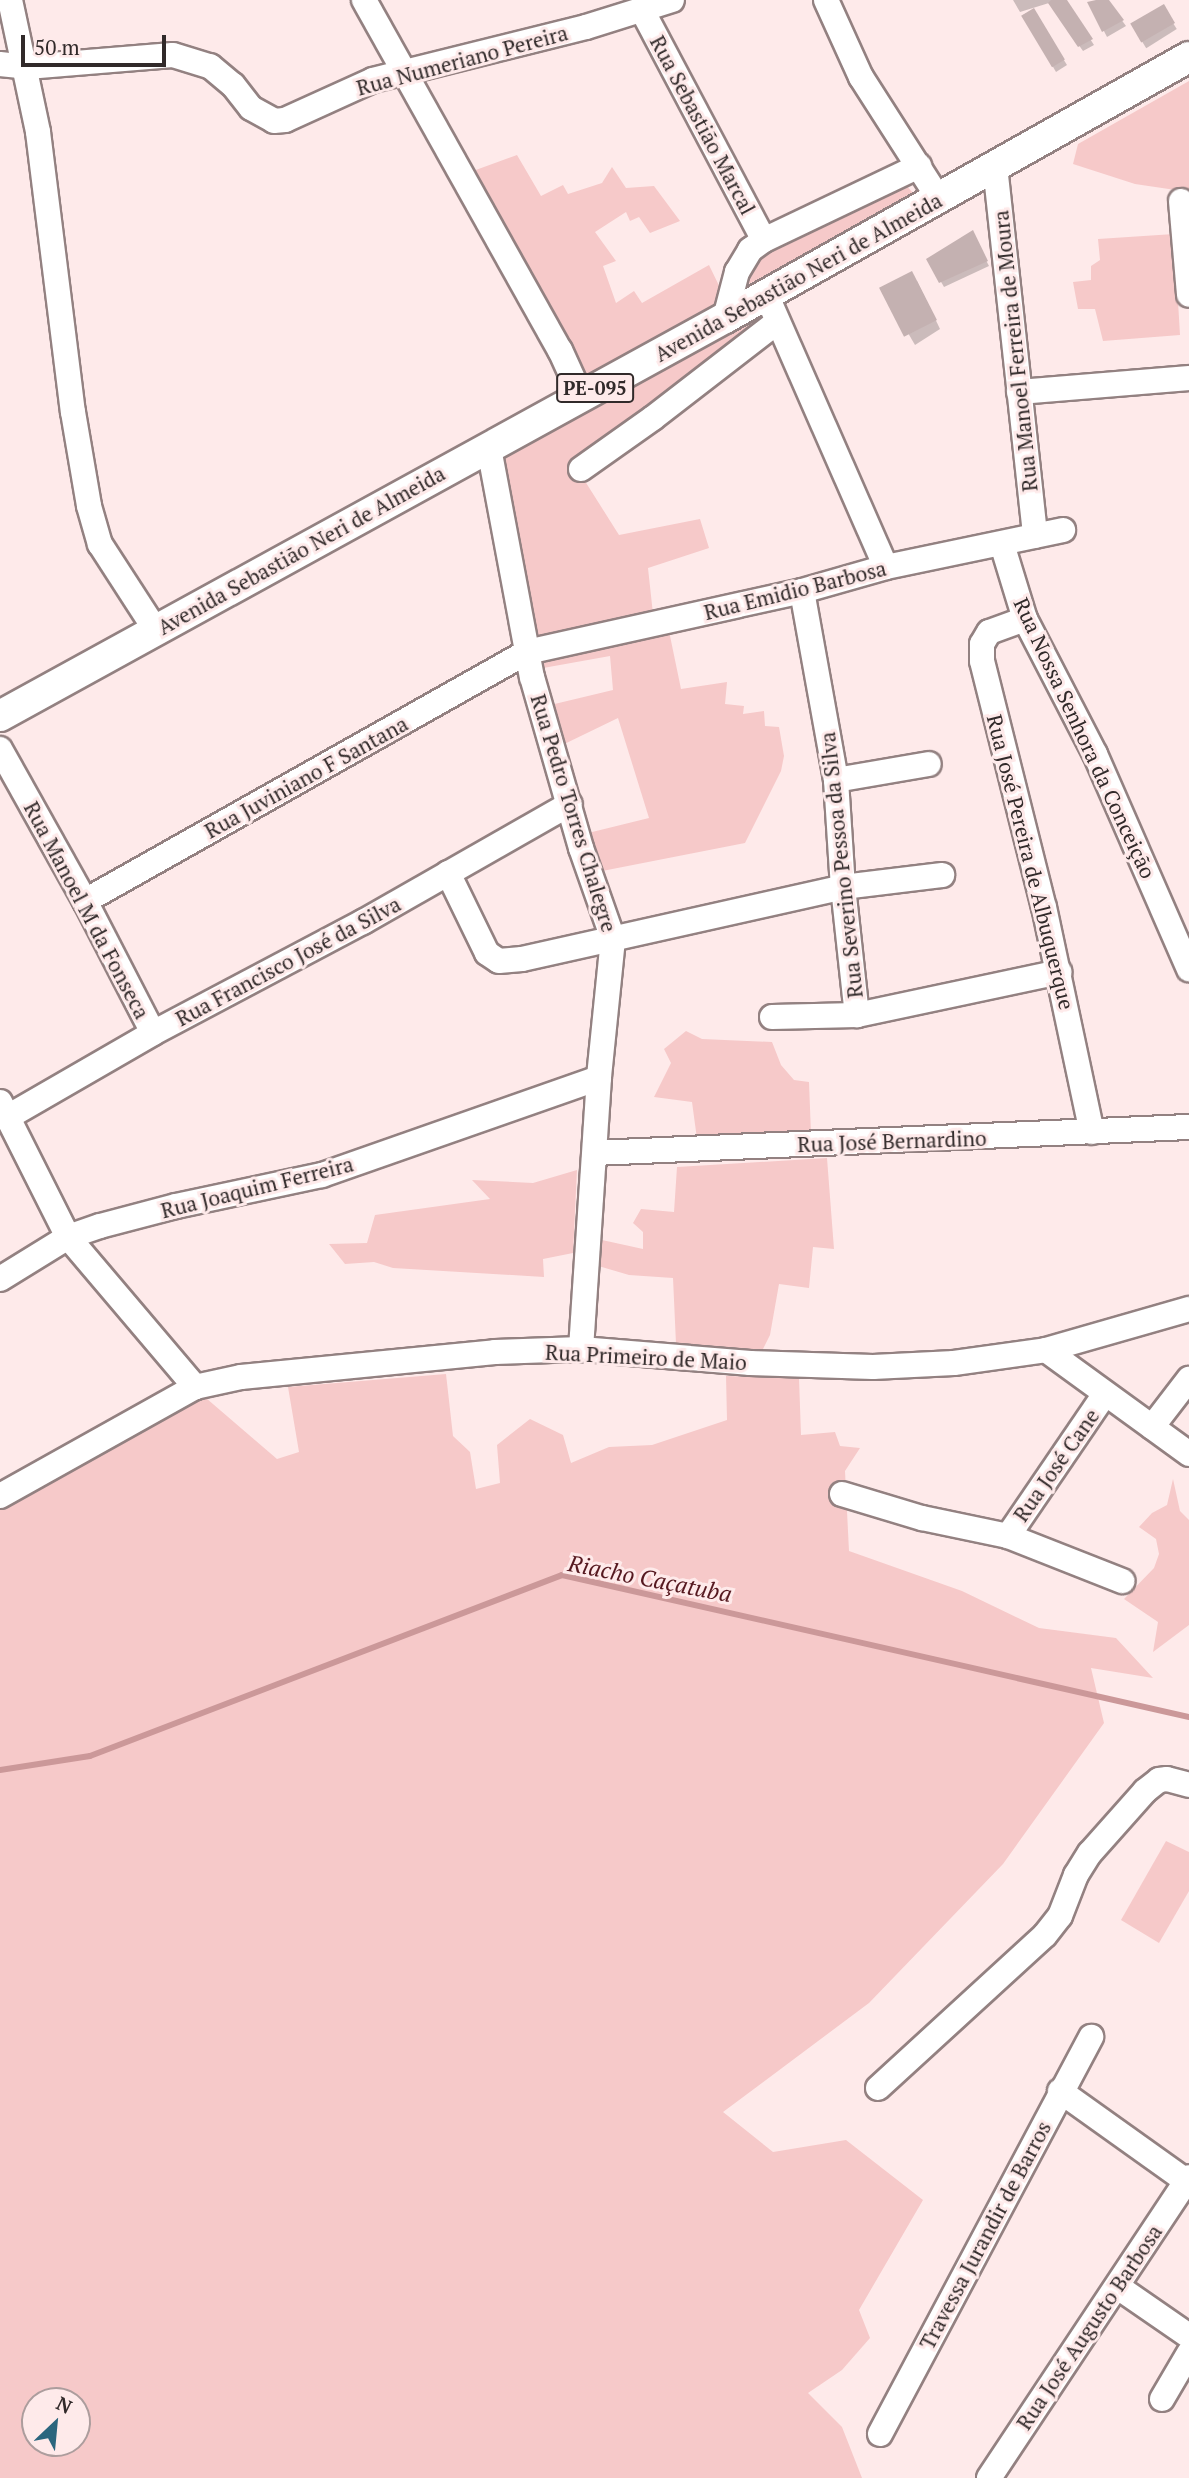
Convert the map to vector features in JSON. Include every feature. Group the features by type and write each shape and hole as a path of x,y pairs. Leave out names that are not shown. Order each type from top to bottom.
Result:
{"main road":[{"name":"Avenida Sebastião Neri de Almeida","path":"0,716 725,318 1189,57"}],"street":[{"path":"10,0 27,67 73,412 89,506 100,544 155,629"},
{"path":"363,0 560,350 581,396"},
{"name":"Rua Numeriano Pereira","path":"27,67 173,55 194,60 223,74 251,108 274,121 285,120 362,84 586,27 672,0"},
{"path":"826,0 860,76 939,199"},
{"name":"Rua Sebastião Marcal","path":"642,9 764,240"},
{"path":"0,64 27,67"},
{"path":"725,318 741,261 764,240 919,166"},
{"name":"Rua Manoel Ferreira de Moura","path":"995,166 1035,536"},
{"path":"1181,201 1189,295"},
{"path":"766,294 886,567"},
{"path":"581,468 653,418 777,322"},
{"path":"1019,392 1189,378"},
{"name":"Rua Pedro Torres Chalegre","path":"489,447 527,652 581,848 613,940 599,1078 581,1349"},
{"name":"Rua Emidio Barbosa","path":"527,652 802,591 886,567 1063,530"},
{"name":"Rua Nossa Senhora da Conceição","path":"1002,544 1025,619 1095,754 1187,957"},
{"name":"Rua Severino Pessoa da Silva","path":"802,591 836,780 843,887 857,1015"},
{"name":"Rua José Pereira de Albuquerque","path":"1025,619 989,632 981,650 1059,972 1092,1132"},
{"name":"Rua Juviniano F Santana","path":"85,901 527,652"},
{"name":"Rua Manoel M da Fonseca","path":"0,749 85,901 153,1033"},
{"path":"836,780 929,764"},
{"name":"Rua Francisco José da Silva","path":"3,1109 363,922 570,804"},
{"path":"448,873 487,953 495,960 522,959 613,940 843,887 942,875"},
{"path":"772,1017 857,1015 1059,972"},
{"name":"Rua Joaquim Ferreira","path":"0,1279 68,1237 176,1206 322,1175 599,1078"},
{"path":"3,1109 68,1237 195,1387"},
{"name":"Rua José Bernardino","path":"595,1153 1189,1128"},
{"name":"Rua Primeiro de Maio","path":"0,1496 195,1387 241,1377 495,1352 581,1349 750,1363 873,1367 954,1363 1046,1350 1189,1309"},
{"path":"1046,1350 1189,1454"},
{"path":"1152,1427 1189,1379"},
{"name":"Rua José Cane","path":"1008,1536 1105,1394"},
{"path":"842,1494 922,1518 1008,1536 1122,1581"},
{"path":"878,2088 1045,1935 1060,1916 1076,1875 1090,1853 1153,1783 1167,1779 1189,1785"},
{"name":"Travessa Jurandir de Barros","path":"880,2434 1091,2037"},
{"path":"1060,2091 1188,2179"},
{"name":"Rua José Augusto Barbosa","path":"989,2478 1073,2347 1118,2287 1188,2179"},
{"path":"1118,2287 1189,2336"},
{"path":"1162,2399 1189,2353"}],"shaded area":[{"path":"1189,81 1189,192 1135,184 1073,164 1078,144"},
{"path":"517,155 541,196 563,185 568,194 602,183 612,167 626,188 654,186 680,221 650,233 639,217 630,221 626,212 595,232 616,261 603,266 616,303 634,291 642,303 709,265 725,298 575,384 462,175"},
{"path":"902,181 916,196 745,286 738,273 767,240"},
{"path":"1174,234 1180,335 1103,341 1095,309 1078,309 1073,282 1091,280 1091,266 1100,260 1098,239"},
{"path":"764,300 774,328 583,478 619,535 700,519 709,548 648,568 654,623 669,631 681,689 727,682 725,704 744,706 743,714 764,711 765,726 779,727 784,756 781,771 745,843 592,873 580,835 649,818 618,718 554,749 542,707 613,690 610,656 532,670 482,454"},
{"path":"686,1031 702,1039 772,1042 781,1065 794,1080 809,1082 811,1134 697,1139 692,1102 654,1097 671,1063 664,1049"},
{"path":"827,1158 834,1249 813,1247 809,1288 779,1284 770,1335 762,1351 676,1344 673,1278 629,1275 595,1265 602,1240 643,1249 643,1232 633,1223 641,1209 674,1212 677,1167"},
{"path":"577,1170 573,1253 543,1259 544,1277 393,1268 374,1262 345,1264 329,1244 367,1243 375,1215 490,1199 472,1180 533,1183"},
{"path":"446,1374 453,1436 470,1452 476,1489 500,1483 497,1445 530,1419 563,1435 571,1463 609,1447 652,1445 727,1420 726,1376 799,1378 801,1435 835,1432 840,1446 860,1448 845,1471 849,1551 962,1591 1039,1628 1116,1638 1153,1678 1091,1668 1104,1723 1003,1864 869,2003 723,2112 773,2152 846,2140 923,2200 859,2310 870,2338 842,2370 808,2393 842,2427 862,2478 0,2478 0,1500 192,1386 277,1459 299,1452 288,1387"},
{"path":"1173,1479 1180,1511 1189,1520 1189,1625 1153,1652 1158,1622 1124,1599 1154,1568 1159,1554 1156,1539 1139,1527 1152,1513 1167,1505"},
{"path":"1166,1841 1189,1852 1189,1891 1159,1943 1121,1920"}],"building":[{"path":"1051,0 1067,0 1093,39 1078,47 1048,3"},
{"path":"1109,0 1124,20 1102,32 1087,2"},
{"path":"1164,4 1175,23 1141,43 1130,24"},
{"path":"1034,8 1065,59 1052,67 1021,16"},
{"path":"973,230 988,261 939,283 926,259"},
{"path":"912,271 937,320 904,337 879,288"}],"waterway":[{"name":"Riacho Caçatuba","path":"0,1770 90,1756 562,1575 1189,1717"}]}
